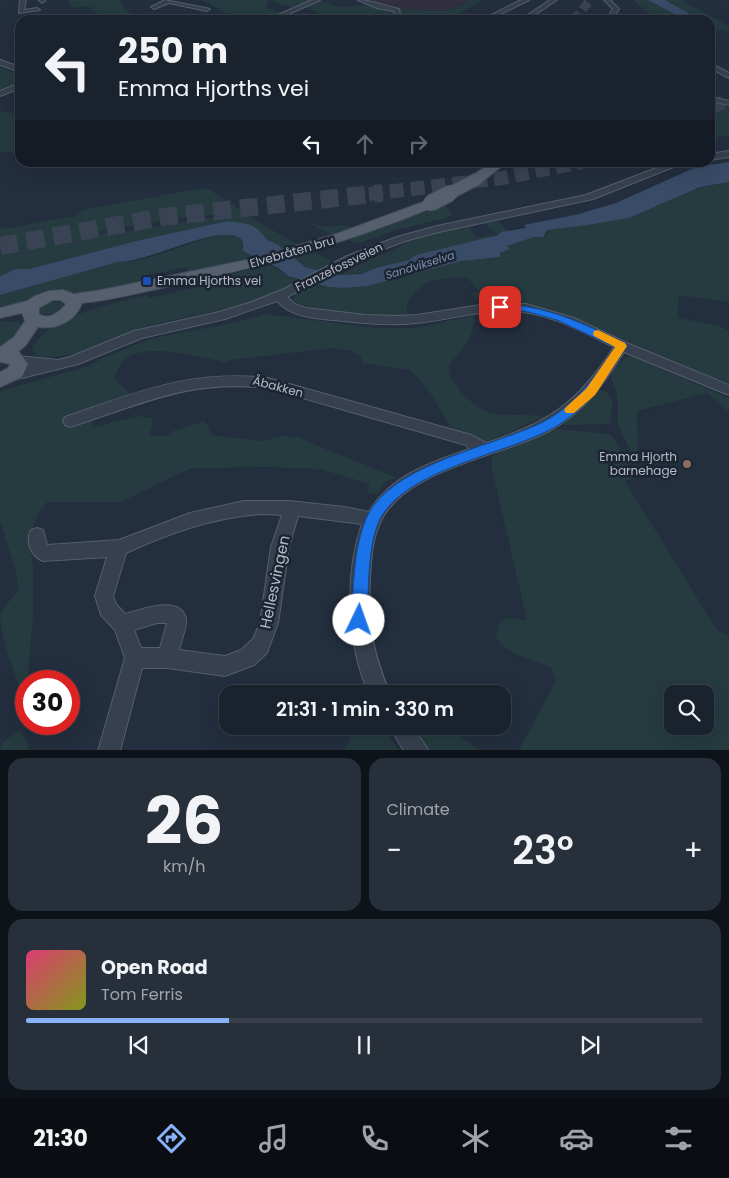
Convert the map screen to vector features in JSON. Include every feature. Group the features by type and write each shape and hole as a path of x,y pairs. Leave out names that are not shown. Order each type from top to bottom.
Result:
{"main road":[{"name":"Elvebråten bru","path":"36,316 65,316 72,304 99,301 191,281 353,234 431,203 477,179 494,167"},
{"path":"0,314 36,316 42,298 56,294 63,295 72,304"},
{"name":"Franzefossveien","path":"7,365 36,316"}],"street":[{"path":"23,0 21,12 37,10"},
{"path":"279,15 317,0"},
{"path":"361,0 379,7 397,10 396,15"},
{"path":"494,15 526,0"},
{"path":"531,15 554,0"},
{"path":"607,0 616,9 612,15"},
{"path":"154,6 168,1 207,9"},
{"path":"0,62 15,68"},
{"path":"715,68 729,76"},
{"path":"0,94 15,88"},
{"path":"715,100 729,103"},
{"path":"715,156 729,154"},
{"name":"Franzefossveien","path":"7,365 67,363 139,334 221,316 279,296 340,264 401,239 437,229 589,197 625,185 665,167"},
{"path":"279,296 291,308 300,312 386,320 415,319 488,307 525,308 560,317 621,346 729,390"},
{"path":"376,685 369,671 359,620 365,548 372,520 381,506 395,491 407,483 550,424 574,407 590,392 621,346"},
{"name":"Åbakken","path":"70,421 188,382 217,379 248,379 268,383 471,441 484,450"},
{"path":"37,535 39,549 42,553 62,553 120,548 190,520 233,510 262,508 292,509 333,513 372,520"},
{"name":"Hellesvingen","path":"135,658 167,658 225,666 247,658 260,646 268,623 280,547 292,509"},
{"path":"109,750 135,658 122,624 108,609 104,596 115,558 120,548"},
{"path":"122,624 157,614 170,614 177,620 167,658"},
{"path":"406,735 418,750"}],"shaded area":[{"path":"361,0 467,0 468,3 444,11 377,8"}],"green space":[{"path":"67,0 119,0 126,10 133,15 98,15 88,6 73,8"},
{"path":"202,0 273,0 267,1 267,8 281,12 274,15 238,15 223,12"},
{"path":"273,0 319,0 338,7 368,5 377,8 444,11 468,3 467,0 482,0 457,15 321,15 300,4 292,7 275,3"},
{"path":"633,0 681,0 709,15 650,15"},
{"path":"715,18 729,26 729,33 723,30 715,31"},
{"path":"0,68 15,72 15,84 0,90"},
{"path":"715,104 729,107 729,136 715,137"},
{"path":"0,111 15,113 15,152 0,152"},
{"path":"729,182 729,302 679,295 677,318 718,325 729,331 729,383 668,360 566,315 525,304 478,302 472,293 478,291 467,277 441,279 427,283 411,297 407,306 407,315 365,315 332,312 303,305 293,300 294,294 314,282 350,287 369,285 461,261 499,257 500,253 510,249 507,246 546,235 547,230 629,218 700,187"},
{"path":"204,188 300,245 285,250 267,240 259,232 227,221 136,241 29,269 16,269 0,276 0,227 4,229 75,216 83,210","holes":["219,214 223,216 111,234 96,232 171,219"]},
{"path":"443,202 453,214 447,218 399,229 359,243 347,240 407,217"},
{"path":"294,215 321,226 344,225 353,228 333,236"},
{"path":"498,221 508,231 470,243 429,252 375,270 341,275 371,259 392,251 409,240 437,232 473,226 470,230 478,238 496,233 484,223"},
{"path":"226,235 240,238 243,242 242,249 257,258 189,272 187,267 143,276 143,283 84,294 60,290 46,292 0,309 0,295 118,262 145,259 212,237"},
{"path":"310,251 336,263 324,268 313,269 303,266 292,257"},
{"path":"269,264 288,276 304,279 247,304 147,326 74,354 45,358 37,356 32,350 39,338 51,328 83,313 147,295 149,298 193,288 192,285"},
{"path":"51,301 62,302 64,305 63,309 53,315 41,314 39,311 40,307"},
{"path":"265,314 376,328 416,328 476,315 469,340 449,366 455,384 462,393 481,409 500,414 544,416 505,435 470,446 448,423 429,391 410,370 362,363 361,357 351,351 332,348 231,360 225,363 174,352 147,351 135,354 123,361 114,379 130,393 130,399 91,418 92,428 139,416 151,418 153,422 150,435 167,436 173,431 204,421 211,435 264,441 282,436 299,437 396,477 385,482 378,494 366,492 370,484 320,469 269,467 191,468 121,502 47,502 39,512 32,528 30,547 33,567 33,616 28,670 15,670 15,674 9,658 0,615 19,590 16,573 0,520 0,391 89,366 105,357 150,339 237,322"},
{"path":"0,321 19,322 22,326 20,332 0,350"},
{"path":"631,356 729,398 729,413 707,393 637,411 638,454 632,454 618,425 618,402 615,387 611,380 612,372 626,357"},
{"path":"599,390 608,394 612,402 610,422 608,424 565,425 562,421"},
{"path":"557,429 608,434 613,437 635,478 625,481 717,630 729,635 729,750 519,750 556,681 552,668 513,653 506,649 496,637 499,625 507,618 527,620 492,469 492,456 547,431"},
{"path":"15,734 22,735 29,750 0,750 4,741"},
{"path":"350,735 388,735 399,750 344,750 350,740"},
{"path":"416,735 458,735 479,750 430,750"}],"water":[{"path":"648,0 665,0 691,15 676,15"},
{"name":"Sandvikselva","path":"729,162 729,182 700,187 629,218 547,230 543,237 534,237 507,246 510,249 500,253 500,257 462,261 367,286 329,287 288,276 278,268 243,251 243,242 240,238 229,235 199,239 147,256 118,262 0,295 0,276 16,269 29,269 136,241 227,221 249,224 258,229 267,240 277,244 305,267 339,275 361,274 376,268 409,260 414,256 424,253 498,235 501,232 526,228 524,225 579,214 616,203 696,167 715,167 715,164"}],"tunnel":[{"path":"578,15 590,0"},
{"path":"715,106 729,100"},
{"path":"369,194 503,178 557,167"},
{"path":"0,246 163,217 382,193"}],"slow traffic":[{"path":"570,410 590,392 621,346 598,334"}],"place":[{"name":"Emma Hjorths vei","path":"147,281"},
{"name":"Emma Hjorth barnehage","path":"687,464"}],"route":[{"path":"359,620 365,548 372,520 381,506 395,491 424,474 550,424 574,407 590,392 621,346 560,317 525,308 500,307"}]}
